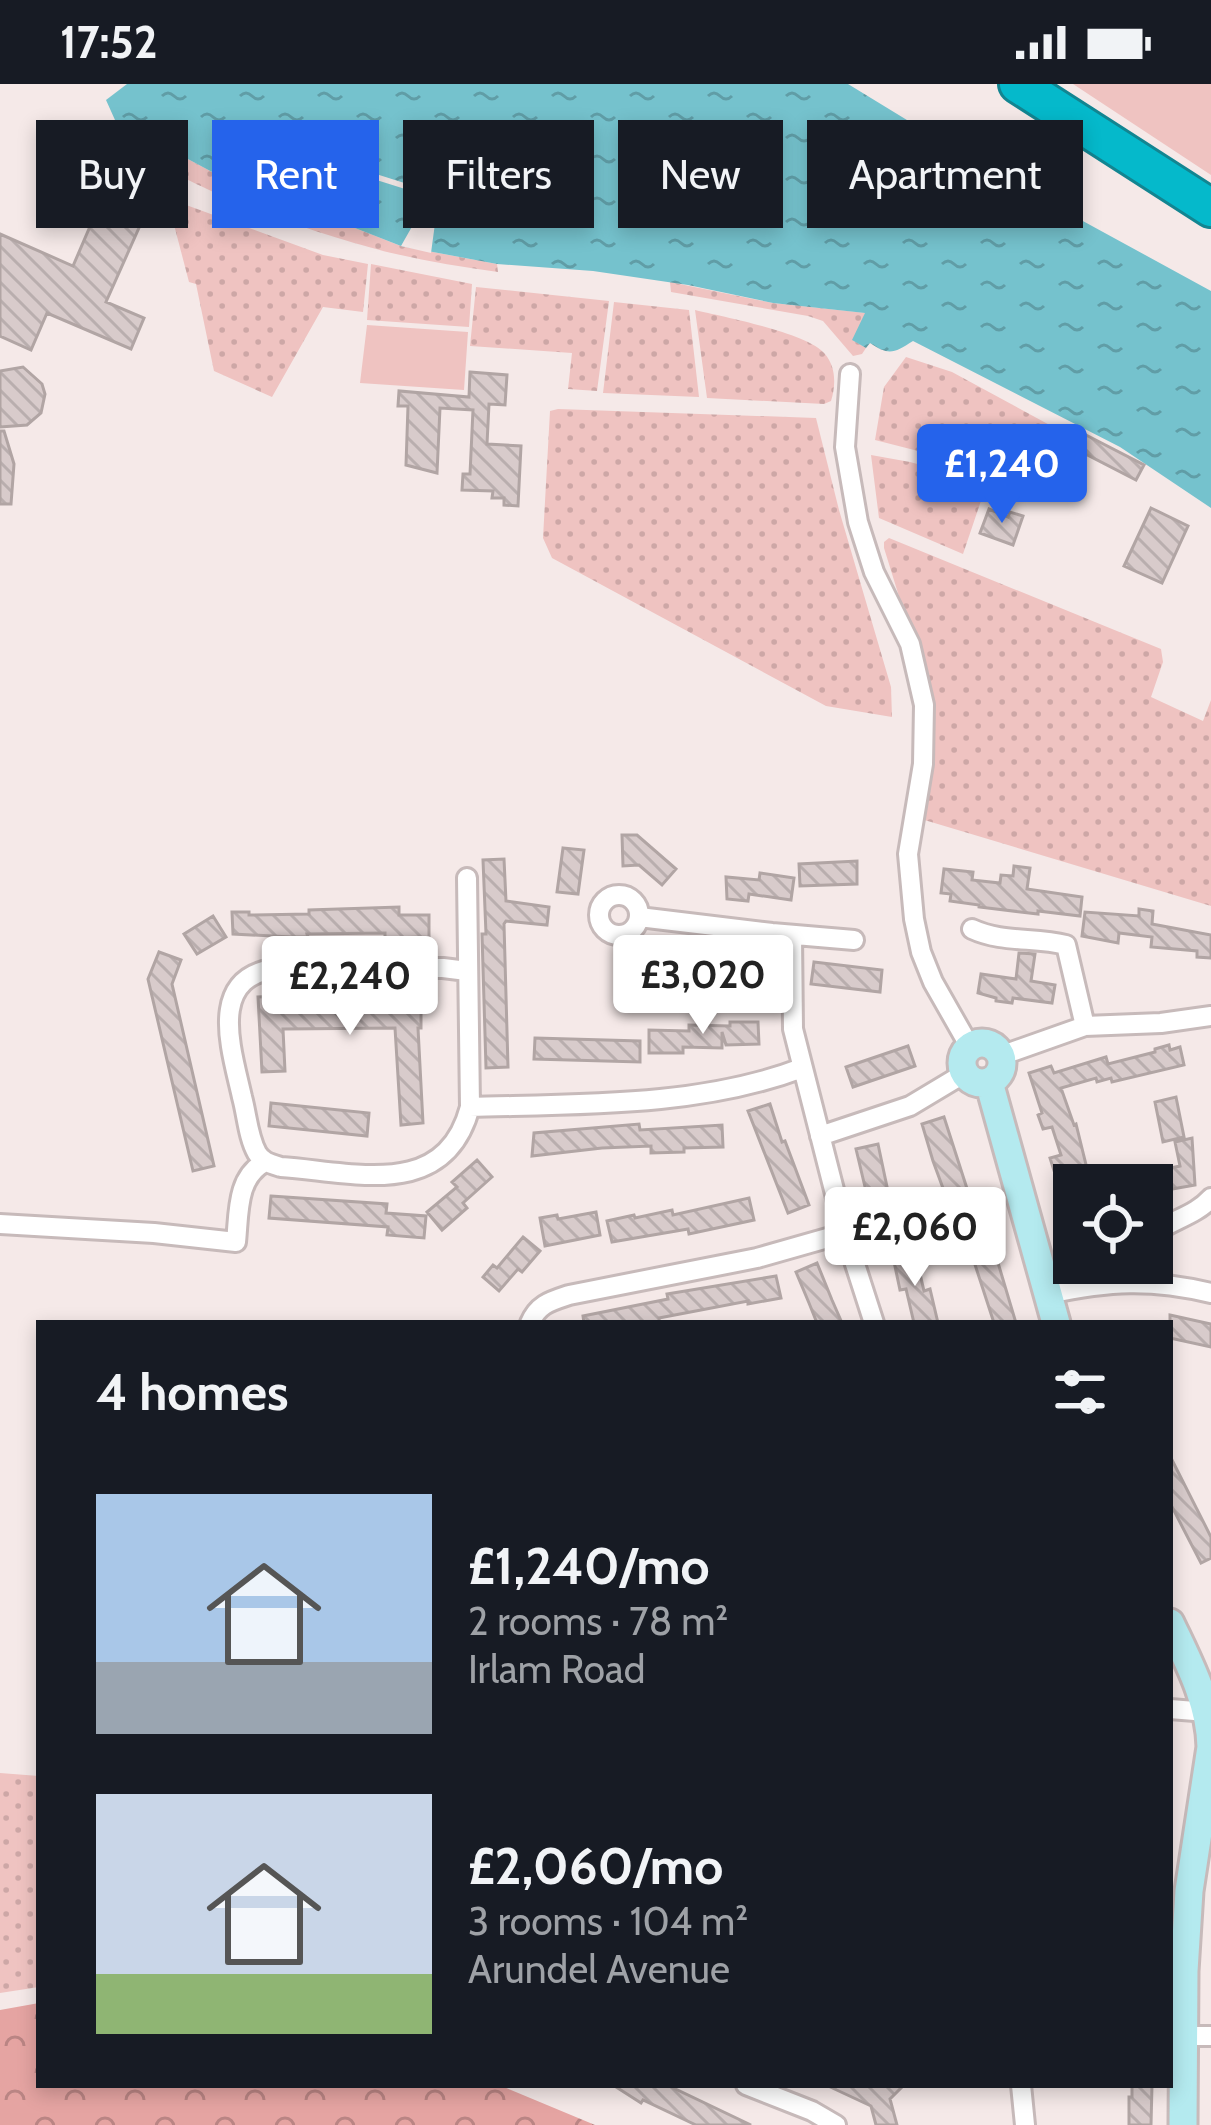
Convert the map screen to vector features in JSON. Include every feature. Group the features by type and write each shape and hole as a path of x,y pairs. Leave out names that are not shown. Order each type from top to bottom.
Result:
{"highway":[{"path":"1018,84 1211,208"}],"street":[{"path":"850,374 845,447 858,522 874,572 910,644 925,705 923,764 908,854 921,952 981,1064 1055,1320"},
{"path":"466,970 280,968 250,976 230,1000 233,1057 257,1153 281,1167 387,1175 413,1173 446,1152 470,1107 467,878"},
{"path":"639,916 792,935 844,934"},
{"path":"971,929 992,937 1066,946 1084,1026"},
{"path":"792,935 791,1008 802,1067 873,1320"},
{"path":"820,1136 910,1106 981,1064 1084,1026 1211,1016"},
{"path":"470,1107 692,1096 768,1081 802,1067"},
{"path":"0,1224 236,1242 243,1185 266,1162"},
{"path":"1173,1219 1203,1207 1211,1198"},
{"path":"531,1320 536,1309 569,1295 757,1258 845,1233"},
{"path":"1049,1294 1118,1282 1150,1282 1211,1293"},
{"path":"1173,1629 1207,1712 1211,1747 1204,1843 1187,1914 1184,2125"},
{"path":"1173,1709 1207,1712"},
{"path":"1182,2036 1211,2036"},
{"path":"754,2088 836,2125"},
{"path":"1022,2088 1024,2125"}],"shaded area":[{"path":"1073,84 1211,84 1211,175"},
{"path":"188,159 212,172 212,191 188,179"},
{"path":"188,206 212,214 212,228 249,228 323,255 368,264 363,312 323,307 272,397 214,371 196,284 189,282 175,228 188,228"},
{"path":"308,228 355,228 401,246 497,264 498,272 422,259"},
{"path":"371,264 472,284 469,327 367,320"},
{"path":"670,282 773,303 866,313 853,340 866,348 853,356 823,321 671,292"},
{"path":"476,287 609,301 597,391 568,389 572,353 470,346"},
{"path":"614,302 689,310 699,397 603,393"},
{"path":"695,310 816,346 833,370 831,401 707,398"},
{"path":"367,325 468,332 464,390 360,383"},
{"path":"906,357 952,372 1057,429 1040,482 875,440 884,387"},
{"path":"550,411 816,418 891,687 892,717 826,706 552,558 543,538"},
{"path":"871,455 987,483 963,554 879,518"},
{"path":"889,538 1161,649 1163,662 1151,697 1203,721 1211,700 1211,906 911,816 919,772 915,648 884,548"},
{"path":"0,1773 36,1776 36,1987 0,1993"}],"green space":[{"path":"36,2004 36,2088 506,2088 595,2125 0,2125 0,2010"}],"water":[{"path":"127,84 848,84 907,120 807,120 807,228 1083,228 1083,221 1211,291 1211,508 1120,447 913,341 891,351 870,343 866,348 852,340 865,313 773,303 593,271 497,264 401,246 355,228 379,228 379,120 212,120 212,172 188,159 188,120 115,120 106,100"}],"pier":[{"path":"379,175 403,183 403,188 379,181"},
{"path":"411,228 434,228 431,253 401,246"}],"building":[{"path":"89,228 139,228 106,302 144,318 131,349 47,313 31,350 0,336 0,234 73,266"},
{"path":"23,367 42,384 41,413 27,425 0,427 0,371"},
{"path":"470,372 507,375 505,405 489,404 487,444 521,446 518,506 492,498 493,491 462,490 463,474 470,474 473,410 440,408 437,473 406,465 408,406 398,406 399,391 469,397"},
{"path":"0,431 4,431 14,464 11,504 0,504"},
{"path":"1086,435 1144,465 1136,480 1078,450"},
{"path":"1151,508 1188,526 1162,583 1124,566"},
{"path":"989,509 1008,517 1010,512 1023,516 1013,545 980,533"},
{"path":"622,835 637,835 676,869 662,885 639,865 623,866"},
{"path":"563,848 584,850 578,894 557,892"},
{"path":"504,859 506,901 549,907 547,925 504,924 508,1067 486,1068 483,860"},
{"path":"857,861 857,884 800,886 799,864"},
{"path":"1014,866 1030,868 1027,889 1082,897 1080,916 979,907 950,901 951,894 941,893 944,869 973,872 972,880 1000,883 1001,875 1013,876"},
{"path":"760,873 794,878 791,900 749,894 748,901 727,899 726,877 759,880"},
{"path":"399,907 399,915 429,915 429,937 233,934 232,912 309,914 309,910"},
{"path":"1139,909 1153,911 1152,924 1211,935 1211,958 1197,957 1197,951 1151,947 1152,937 1119,933 1118,943 1082,936 1085,912 1139,916"},
{"path":"213,916 226,937 197,954 184,934"},
{"path":"159,952 181,960 172,984 214,1166 193,1171 148,979"},
{"path":"751,953 753,993 731,994 729,954"},
{"path":"1019,953 1035,954 1031,981 1055,985 1052,1003 1013,998 1012,1003 996,1001 978,993 981,974 1016,979"},
{"path":"814,962 882,970 880,992 811,984"},
{"path":"281,996 282,1005 421,1004 423,1123 401,1125 395,1028 283,1029 285,1071 262,1072 258,997"},
{"path":"730,1022 758,1022 759,1044 726,1045 722,1032 722,1048 683,1047 683,1053 649,1053 649,1030 689,1031 689,1025 730,1026"},
{"path":"535,1038 640,1041 640,1062 534,1059"},
{"path":"908,1046 915,1066 853,1087 846,1067"},
{"path":"1180,1047 1184,1065 1061,1088 1086,1164 1053,1167 1050,1158 1061,1155 1052,1127 1043,1129 1029,1073 1051,1066 1054,1073 1106,1057 1108,1064 1155,1049"},
{"path":"1176,1097 1184,1137 1163,1142 1155,1102"},
{"path":"271,1103 369,1113 367,1136 269,1126"},
{"path":"770,1104 809,1205 788,1213 748,1111"},
{"path":"944,1117 971,1201 977,1199 990,1236 1015,1320 993,1320 953,1197 947,1199 922,1124"},
{"path":"639,1124 640,1130 722,1125 723,1147 651,1153 651,1146 602,1148 532,1156 534,1133"},
{"path":"1192,1138 1195,1185 1173,1189 1173,1167 1180,1166 1175,1142"},
{"path":"878,1144 902,1245 880,1250 856,1149"},
{"path":"477,1160 492,1177 442,1230 427,1212 457,1187 452,1182"},
{"path":"271,1196 387,1204 386,1213 426,1216 424,1238 387,1235 388,1227 269,1218"},
{"path":"749,1198 754,1220 689,1234 688,1229 612,1242 607,1221 672,1210 673,1215"},
{"path":"596,1212 600,1235 545,1246 540,1218"},
{"path":"523,1237 540,1251 499,1291 483,1277"},
{"path":"915,1252 937,1320 913,1320 893,1257"},
{"path":"817,1263 841,1320 816,1320 796,1272"},
{"path":"776,1276 781,1298 659,1320 584,1320 583,1316 668,1299 667,1294"},
{"path":"1170,1315 1211,1324 1211,1347 1173,1339"},
{"path":"1173,1462 1211,1537 1211,1558 1201,1563 1173,1509"},
{"path":"618,2088 673,2088 751,2125 696,2125"},
{"path":"832,2088 901,2088 890,2099 897,2125 876,2125 871,2106"},
{"path":"1132,2088 1152,2088 1151,2125 1129,2125"}]}
